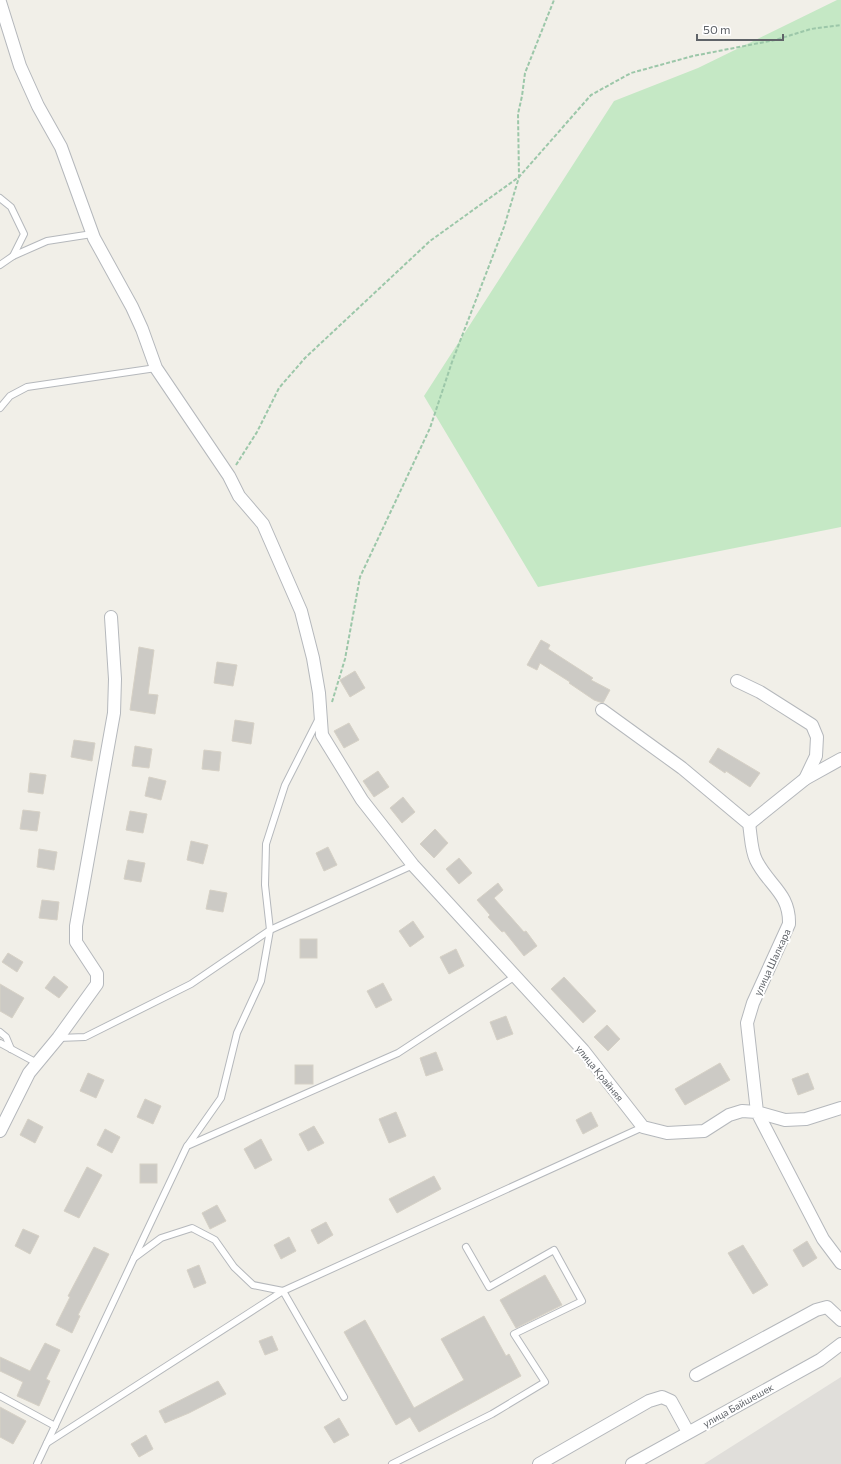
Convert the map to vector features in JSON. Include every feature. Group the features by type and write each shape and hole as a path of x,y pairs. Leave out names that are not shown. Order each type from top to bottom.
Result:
{"street":[{"name":"улица Крайняя","path":"0,2 20,66 38,106 61,147 92,234 142,329 156,368 229,476 239,496 263,524 301,610 313,658 319,693 322,735 362,800 413,865 514,977 583,1050 643,1127"},
{"path":"0,1131 22,1085 97,984 97,974 76,942 76,926 114,713 115,679 111,617"},
{"path":"737,681 760,692 812,725 817,737 816,756 805,779"},
{"path":"602,710 682,768 749,824 805,779 841,759"},
{"name":"улица Шалкара","path":"749,824 755,858 784,898 789,911 789,924 753,1003 747,1023 757,1112"},
{"path":"643,1127 667,1133 704,1131 729,1115 742,1111 757,1112 785,1120 806,1119 841,1108"},
{"path":"757,1112 823,1239 841,1263"},
{"path":"696,1375 816,1310 827,1307 841,1320"},
{"name":"улица Байшешек","path":"632,1464 820,1360 841,1344"},
{"path":"539,1464 649,1401 662,1397 671,1401 688,1432"}],"lane":[{"path":"0,198 11,207 24,234 13,256"},
{"path":"0,265 13,256 47,241 92,234"},
{"path":"0,408 10,396 27,387 156,368"},
{"path":"37,1464 187,1146 221,1098 237,1033 261,981 270,930 265,885 266,844 285,785 320,716"},
{"path":"58,1038 85,1037 191,984 270,930 413,865"},
{"path":"187,1146 398,1053 514,977"},
{"path":"0,1032 6,1037 11,1049"},
{"path":"0,1043 37,1063"},
{"path":"46,1444 283,1291 643,1127"},
{"path":"134,1258 161,1238 192,1228 215,1240 234,1267 253,1284 283,1291 344,1397"},
{"path":"392,1464 492,1414 545,1382 514,1334 582,1301 554,1250 490,1287 466,1247"},
{"path":"0,1396 55,1426"}],"path":[{"path":"331,703 345,659 360,577 430,428 452,362 504,227 519,177 518,114 525,73 554,0"},
{"path":"229,476 257,432 278,388 305,358 430,241 519,177 591,95 631,73 693,56 775,40 812,29 841,25"}],"shaded area":[{"path":"841,1377 841,1464 704,1464"}],"green space":[{"path":"837,0 841,0 841,527 538,587 424,396 614,101 698,68"}],"building":[{"path":"541,640 550,645 548,649 593,678 591,680 610,690 603,703 594,700 569,683 570,682 540,663 537,670 527,665"},
{"path":"139,647 154,650 148,694 158,695 155,714 130,710"},
{"path":"217,662 237,665 233,686 214,683"},
{"path":"355,671 365,688 350,697 340,680"},
{"path":"235,720 254,723 251,744 232,741"},
{"path":"349,723 359,740 344,748 334,731"},
{"path":"74,740 95,743 92,761 71,757"},
{"path":"135,746 152,749 149,768 132,766"},
{"path":"718,748 760,773 750,787 709,762"},
{"path":"204,750 221,752 219,771 202,769"},
{"path":"378,771 389,787 374,797 363,781"},
{"path":"30,773 46,775 43,794 28,792"},
{"path":"149,777 166,781 161,800 145,796"},
{"path":"403,797 415,812 402,823 390,808"},
{"path":"23,810 40,812 37,831 20,829"},
{"path":"130,811 147,814 143,833 126,830"},
{"path":"435,829 448,843 434,858 420,844"},
{"path":"191,841 208,845 203,864 187,860"},
{"path":"328,847 337,865 324,871 316,853"},
{"path":"39,849 57,852 54,870 37,867"},
{"path":"459,858 472,873 459,884 446,869"},
{"path":"128,860 145,863 141,882 124,879"},
{"path":"498,883 503,890 494,898 524,932 526,931 537,946 524,956 504,931 502,932 488,917 490,915 477,900"},
{"path":"210,890 227,893 223,912 206,909"},
{"path":"42,900 59,902 57,920 39,918"},
{"path":"413,921 424,937 410,947 399,931"},
{"path":"300,939 317,939 317,958 300,958"},
{"path":"456,949 464,966 449,974 440,957"},
{"path":"8,953 23,962 17,972 2,962"},
{"path":"54,976 68,987 59,998 45,988"},
{"path":"564,977 596,1011 583,1023 551,989"},
{"path":"383,983 392,1000 376,1008 367,991"},
{"path":"0,984 24,998 12,1018 0,1011"},
{"path":"506,1016 513,1034 497,1040 490,1022"},
{"path":"607,1025 620,1039 608,1051 594,1037"},
{"path":"436,1052 443,1070 426,1076 420,1058"},
{"path":"720,1063 730,1080 685,1105 675,1089"},
{"path":"295,1065 313,1065 313,1084 295,1084"},
{"path":"88,1073 104,1080 96,1098 80,1091"},
{"path":"808,1073 814,1089 798,1095 792,1079"},
{"path":"145,1099 161,1106 153,1124 137,1117"},
{"path":"396,1112 406,1136 389,1143 379,1119"},
{"path":"591,1112 598,1126 583,1134 576,1120"},
{"path":"28,1119 43,1127 35,1143 20,1135"},
{"path":"314,1126 324,1143 308,1151 299,1134"},
{"path":"105,1129 120,1137 112,1153 97,1145"},
{"path":"261,1139 272,1160 255,1169 244,1149"},
{"path":"140,1164 157,1164 157,1183 140,1183"},
{"path":"87,1167 102,1175 79,1218 64,1211"},
{"path":"434,1176 441,1189 397,1213 389,1199"},
{"path":"217,1205 226,1221 210,1229 202,1213"},
{"path":"326,1222 333,1235 318,1244 311,1230"},
{"path":"23,1229 39,1236 30,1254 15,1246"},
{"path":"289,1237 296,1251 281,1259 274,1245"},
{"path":"807,1241 817,1258 803,1267 793,1250"},
{"path":"743,1245 768,1285 753,1294 728,1253"},
{"path":"94,1247 109,1254 78,1315 80,1316 72,1333 56,1325 70,1297 68,1296"},
{"path":"199,1265 206,1283 194,1288 187,1270"},
{"path":"545,1275 562,1305 516,1328 500,1300"},
{"path":"484,1316 506,1356 509,1354 521,1376 419,1432 410,1417 396,1425 344,1332 365,1320 414,1408 464,1380 441,1339"},
{"path":"272,1336 278,1350 265,1355 259,1341"},
{"path":"45,1343 60,1350 46,1379 50,1381 39,1406 17,1396 23,1382 0,1371 0,1357 30,1371"},
{"path":"218,1381 226,1394 189,1413 165,1423 159,1411"},
{"path":"0,1407 26,1421 13,1444 0,1437"},
{"path":"339,1418 349,1435 334,1443 324,1427"},
{"path":"146,1435 153,1449 139,1457 131,1444"}]}
